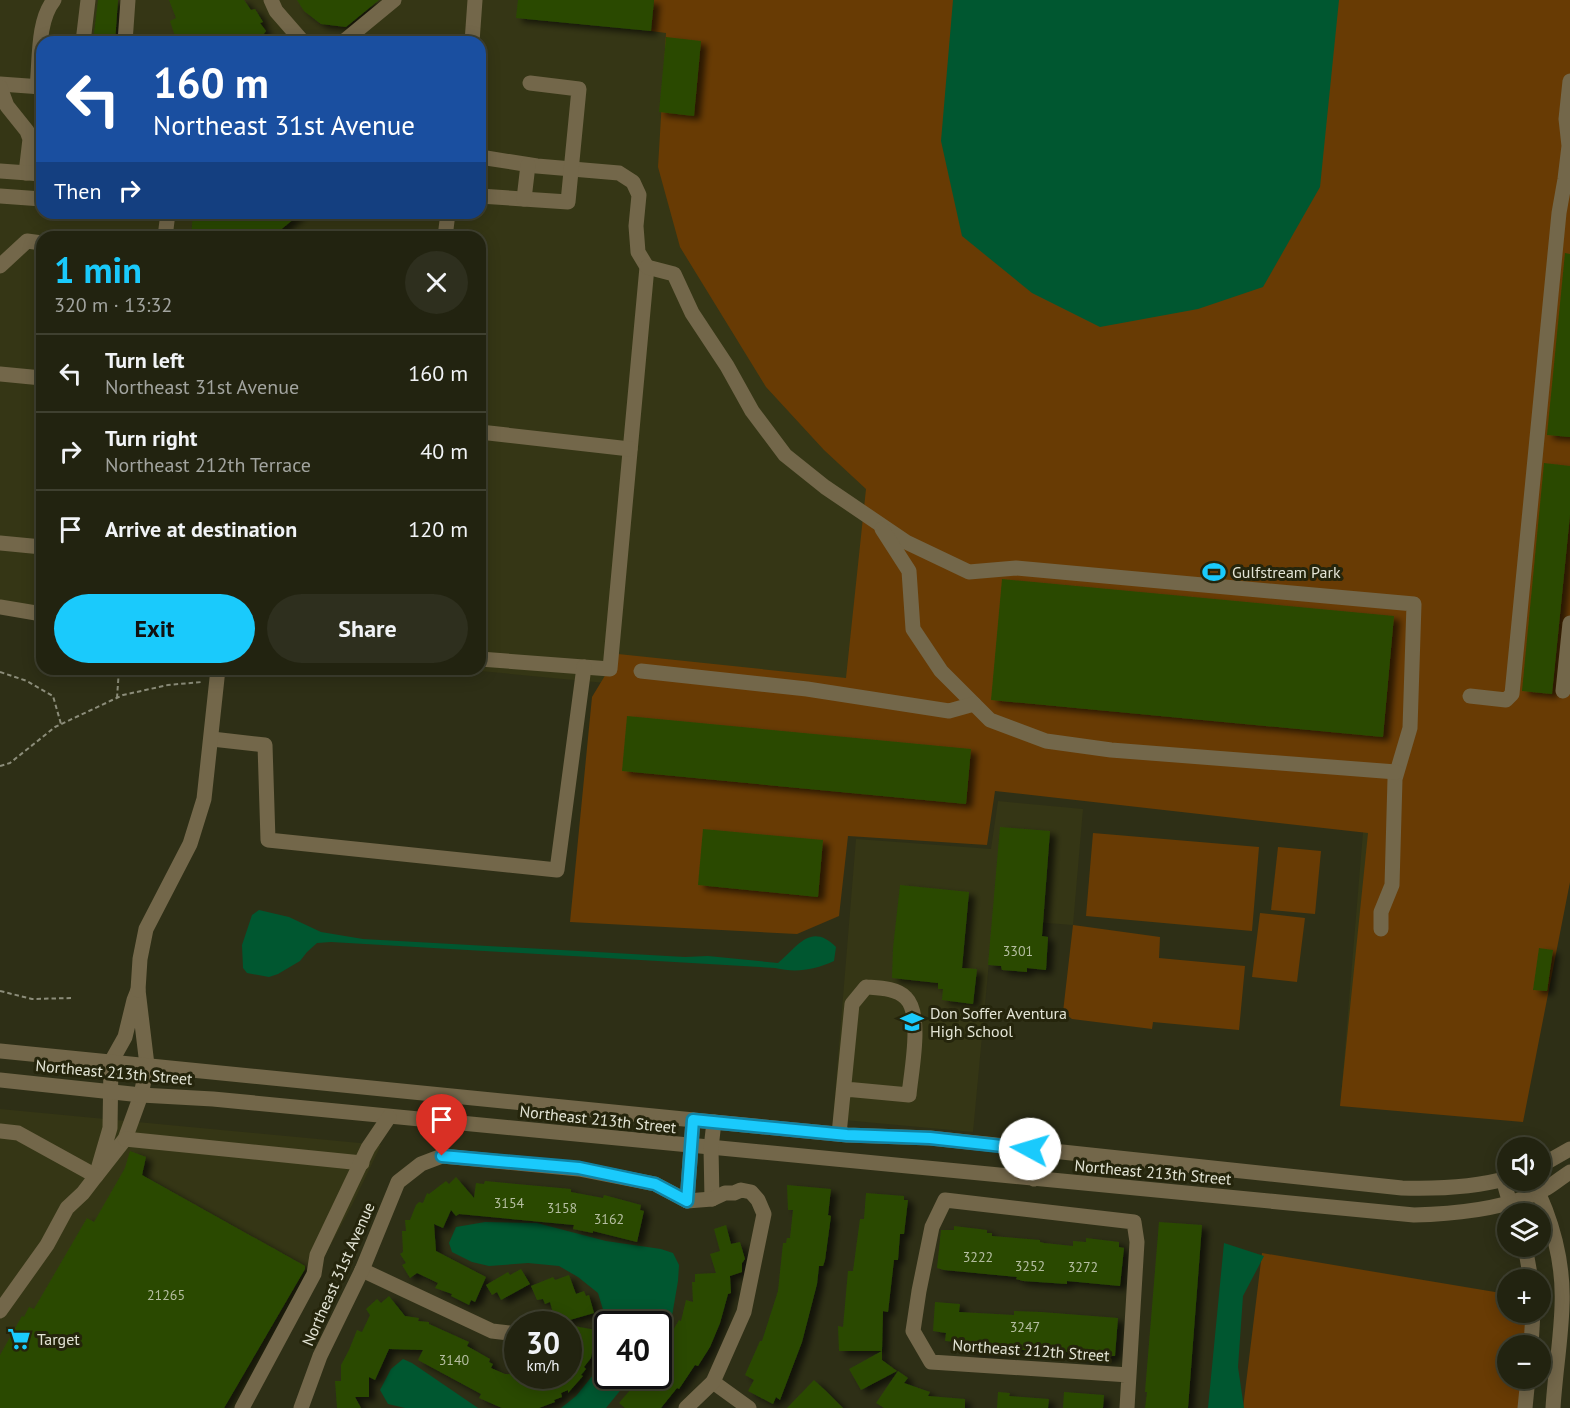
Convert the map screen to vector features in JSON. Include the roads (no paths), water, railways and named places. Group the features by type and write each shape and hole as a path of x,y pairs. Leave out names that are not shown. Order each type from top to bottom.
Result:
{"street":[{"path":"42,36 48,8 54,0"},
{"path":"84,36 88,0"},
{"path":"125,36 128,0"},
{"path":"271,0 276,11 298,36"},
{"path":"350,36 394,0"},
{"path":"472,36 475,0"},
{"path":"1470,696 1506,700 1512,694 1558,213 1569,146 1566,119 1570,81"},
{"path":"486,196 568,202 579,89 530,83"},
{"path":"26,173 30,139 27,131 7,106 0,86 36,87"},
{"path":"486,158 528,165 619,173 633,182 639,195 636,226 638,252 647,267 610,669 486,659"},
{"path":"524,199 528,165"},
{"path":"0,171 36,174"},
{"path":"0,196 36,199"},
{"path":"0,266 27,242 36,243"},
{"path":"647,267 674,274 692,313 727,366 752,411 785,455 825,487 906,542 969,572 1016,568 1414,604 1410,728 1396,772 1392,885 1382,912 1381,929"},
{"path":"0,374 36,377"},
{"path":"486,433 630,449"},
{"path":"880,525 909,571 913,629 941,671 990,720 1046,741 1111,750 1396,772"},
{"path":"0,543 36,546"},
{"path":"0,607 36,613"},
{"path":"1563,691 1570,623"},
{"path":"212,738 265,745 268,840 558,870 584,667"},
{"path":"641,671 807,689 949,711 974,704"},
{"path":"0,1311 47,1245 67,1208 83,1193 125,1140 141,1095 147,1065 138,990 140,959 146,929 190,844 204,799 218,675"},
{"path":"839,1134 852,1004 866,987 899,993 906,997 913,1008 915,1026 909,1095 844,1089"},
{"path":"96,1176 110,1128 111,1062 125,1037 138,990"},
{"name":"Northeast 213th Street","path":"0,1051 839,1134 930,1138 1402,1188 1434,1189 1497,1179"},
{"name":"Northeast 213th Street","path":"0,1080 1414,1215 1497,1209"},
{"path":"361,1114 368,1148"},
{"path":"242,1408 315,1274 317,1255 368,1148 389,1117"},
{"path":"686,1408 713,1382 744,1312 764,1214 751,1192 741,1190 734,1193 725,1192 712,1199 687,1201 693,1120"},
{"path":"712,1199 711,1148 714,1122"},
{"path":"0,1131 18,1133 96,1176"},
{"path":"125,1140 362,1163"},
{"path":"1551,1160 1570,1149"},
{"path":"1034,1179 1047,1151"},
{"name":"Northeast 31st Avenue","path":"302,1408 320,1356 362,1270 398,1182 421,1164 442,1156 579,1168 655,1184 687,1201"},
{"name":"Northeast 213th Street","path":"1551,1181 1570,1172"},
{"name":"Northeast 213th Street","path":"1518,1203 1534,1191"},
{"path":"1540,1191 1553,1235 1561,1281 1562,1305 1553,1408"},
{"name":"Northeast 212th Street","path":"945,1200 1134,1222 1137,1242 1129,1375 931,1362 914,1330 932,1227 945,1200"},
{"path":"362,1270 492,1331 504,1332"},
{"path":"1127,1408 1129,1375"},
{"path":"713,1382 749,1408"},
{"path":"1525,1408 1527,1389"}],"place":[{"name":"Gulfstream Park","path":"1214,572"},
{"name":"Don Soffer Aventura High School","path":"912,1022"},
{"name":"Target","path":"19,1339"}]}
